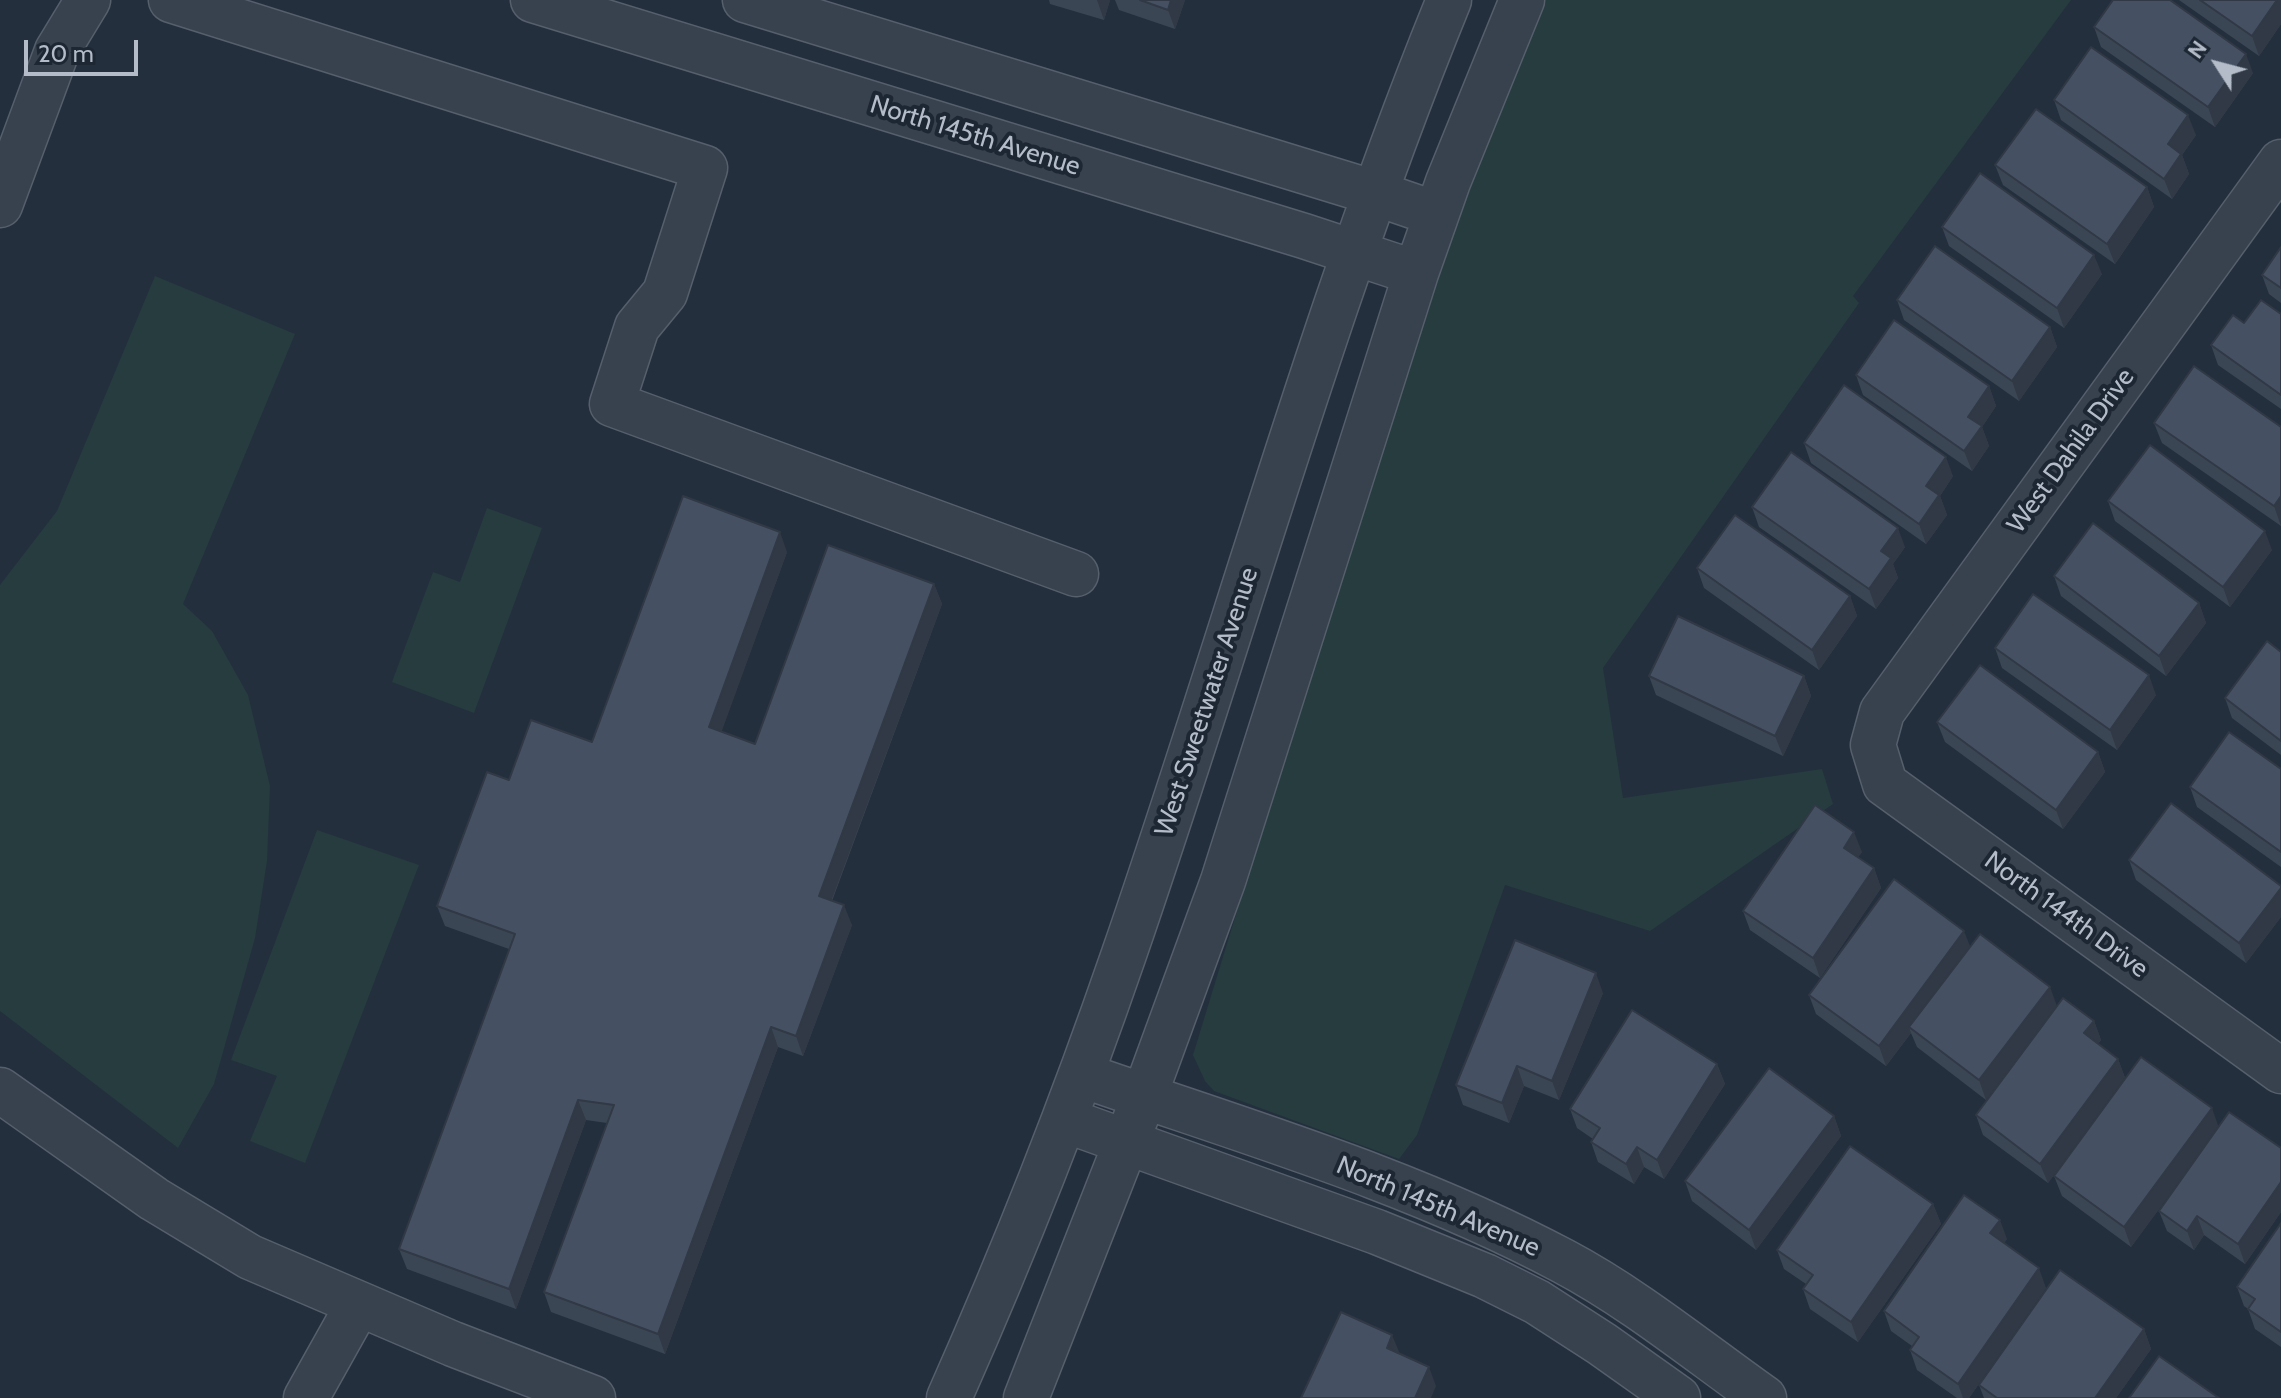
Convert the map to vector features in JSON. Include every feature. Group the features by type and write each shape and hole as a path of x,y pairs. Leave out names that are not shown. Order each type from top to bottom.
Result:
{"street":[{"path":"0,205 57,51 88,0"},
{"path":"171,0 705,168 665,293 637,327 612,404 1076,574"},
{"name":"North 145th Avenue","path":"533,0 1416,273"},
{"path":"745,0 1436,214"},
{"name":"West Sweetwater Avenue","path":"949,1398 1013,1253 1082,1075 1178,794 1354,252 1449,0"},
{"path":"1026,1398 1144,1097 1223,881 1436,214 1522,0"},
{"name":"West Dahila Drive","path":"1873,745 1882,712 2281,162"},
{"name":"North 144th Drive","path":"1873,745 1885,784 2275,1054"},
{"name":"North 145th Avenue","path":"1082,1075 1473,1216 1602,1282 1764,1398"},
{"path":"0,1090 195,1225 250,1257 358,1305 593,1398"},
{"name":"North 145th Avenue","path":"1065,1120 1377,1232 1485,1276 1537,1302 1678,1398"},
{"path":"306,1398 358,1305"}],"green space":[{"path":"1535,0 2071,0 1853,296 1859,303 1603,668 1623,798 1822,769 1833,804 1650,931 1505,885 1417,1135 1399,1159 1214,1091 1205,1081 1193,1055 1439,250"},
{"path":"155,276 295,334 183,604 212,631 248,695 270,786 267,861 255,938 214,1084 178,1148 0,1011 0,585 57,511"},
{"path":"487,508 542,528 474,713 392,682 433,572 460,582"},
{"path":"317,830 419,865 305,1163 250,1141 277,1076 231,1060"}],"building":[{"path":"1140,0 1171,0 1168,10"},
{"path":"2113,0 2170,0 2246,54 2208,107 2094,27"},
{"path":"2200,0 2277,0 2252,36"},
{"path":"2091,47 2188,115 2168,144 2181,154 2164,179 2054,100"},
{"path":"2036,109 2147,187 2107,244 1995,165"},
{"path":"1980,173 2094,255 2057,308 1942,227"},
{"path":"1935,246 2050,327 2012,381 1897,300"},
{"path":"2281,247 2281,288 2262,275"},
{"path":"2261,300 2281,314 2281,395 2211,345 2233,315 2244,323"},
{"path":"1894,320 1989,386 1968,417 1982,426 1964,451 1856,375"},
{"path":"2194,366 2281,427 2281,496 2274,506 2154,423"},
{"path":"1844,385 1946,457 1926,486 1939,495 1919,524 1804,443"},
{"path":"2150,445 2265,531 2223,587 2108,501"},
{"path":"1791,452 1898,528 1881,551 1891,558 1869,589 1752,507"},
{"path":"683,496 780,532 709,727 755,744 828,545 934,584 819,896 844,905 796,1036 771,1027 658,1334 544,1292 614,1105 578,1100 509,1289 399,1249 515,934 437,906 487,772 509,780 531,720 592,742"},
{"path":"1735,515 1850,596 1812,650 1697,568"},
{"path":"2093,523 2199,603 2159,656 2054,576"},
{"path":"2033,594 2149,675 2110,730 1995,648"},
{"path":"1678,616 1804,676 1775,736 1649,676"},
{"path":"2267,641 2281,652 2281,741 2225,698"},
{"path":"1980,665 2098,752 2056,810 1937,722"},
{"path":"2229,732 2281,769 2281,852 2190,787"},
{"path":"2171,803 2281,886 2239,943 2129,860"},
{"path":"1815,805 1854,832 1844,848 1874,868 1813,958 1743,911"},
{"path":"1894,879 1964,931 1879,1046 1809,995"},
{"path":"1980,934 2050,987 1979,1080 1909,1027"},
{"path":"1515,940 1596,973 1552,1081 1517,1066 1502,1103 1456,1085"},
{"path":"2063,998 2094,1021 2084,1033 2118,1059 2040,1164 1976,1115"},
{"path":"1632,1010 1717,1064 1657,1160 1637,1147 1626,1164 1591,1142 1600,1128 1570,1109"},
{"path":"2141,1057 2212,1108 2124,1227 2054,1176"},
{"path":"1769,1068 1834,1116 1749,1230 1685,1181"},
{"path":"2229,1112 2281,1148 2281,1182 2238,1244 2197,1216 2187,1231 2159,1211"},
{"path":"1850,1146 1933,1204 1851,1322 1803,1289 1813,1275 1777,1250"},
{"path":"1964,1195 2000,1220 1990,1233 2039,1268 1958,1384 1910,1350 1919,1337 1884,1311"},
{"path":"2281,1223 2281,1332 2248,1309 2255,1299 2237,1287"},
{"path":"2060,1270 2144,1329 2095,1398 1997,1398 1979,1385"},
{"path":"1341,1312 1392,1335 1387,1348 1429,1367 1415,1398 1301,1398"},
{"path":"2159,1356 2219,1398 2129,1398"}]}
